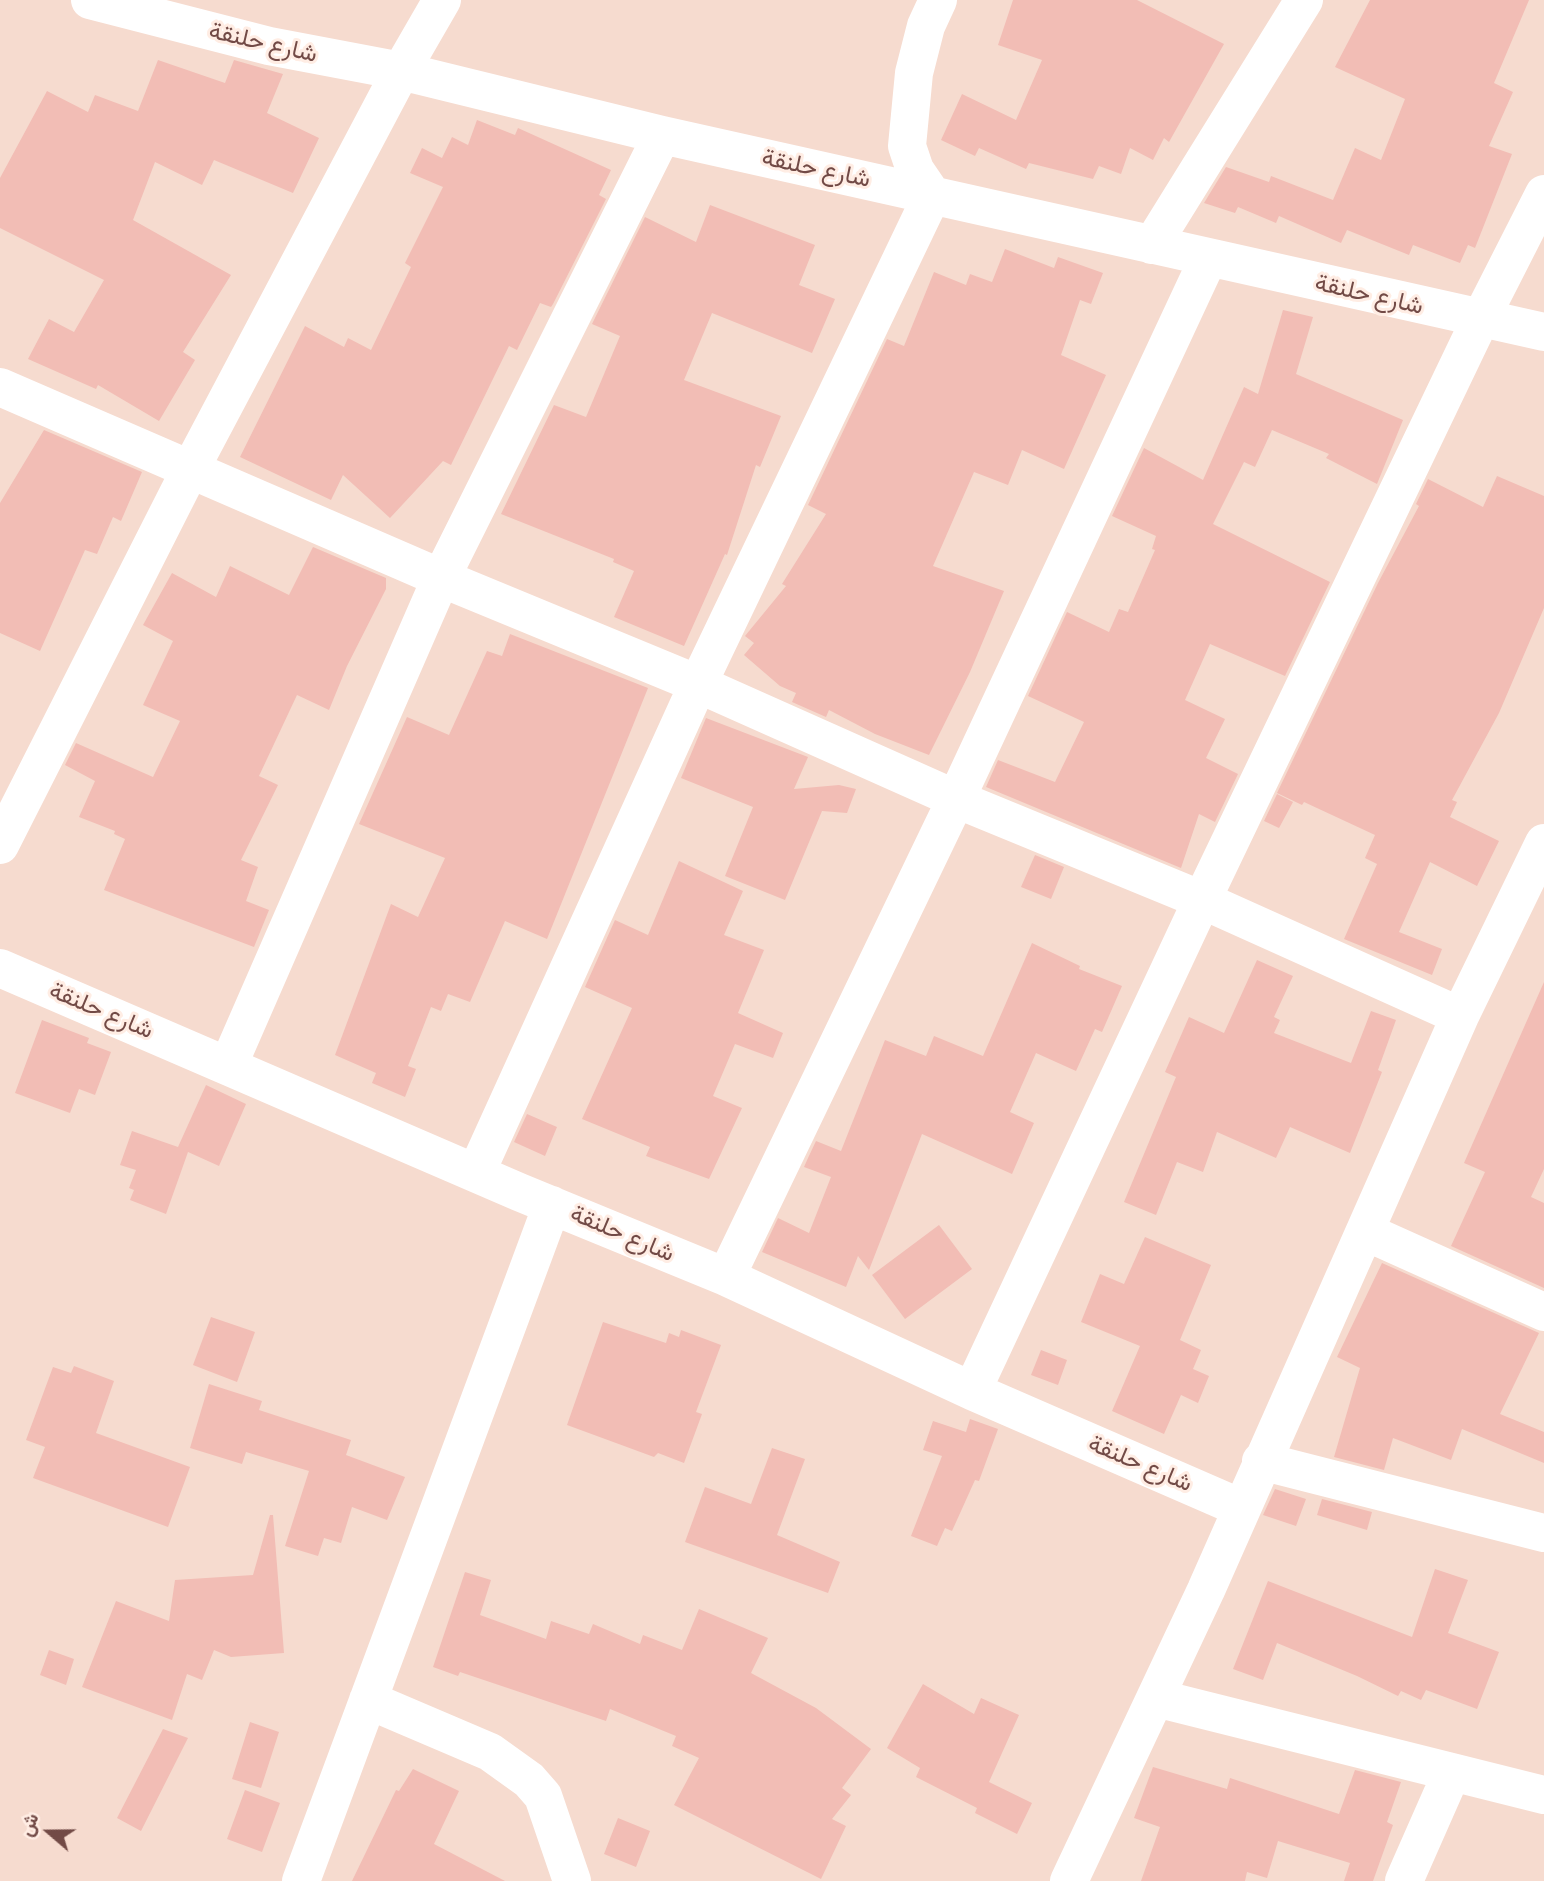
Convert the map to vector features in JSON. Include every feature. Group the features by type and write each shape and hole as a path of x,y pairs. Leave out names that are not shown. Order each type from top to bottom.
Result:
{"street":[{"path":"0,845 190,470 401,71 442,0"},
{"path":"476,1172 698,684 933,195 915,170 907,146 914,73 926,26 937,0"},
{"path":"1152,245 1304,0"},
{"name":"شارع حلنقة","path":"99,1 269,46 401,71 662,135 1479,320 1544,332"},
{"path":"228,1066 441,578 662,135"},
{"path":"972,1391 1202,900 1479,320 1544,194"},
{"path":"726,1277 956,799 1208,259"},
{"path":"0,387 441,578 698,684 956,799 1202,900 1460,1016"},
{"path":"1069,1881 1156,1698 1460,1016 1540,860"},
{"name":"شارع حلنقة","path":"0,968 726,1277 972,1391 1241,1508"},
{"path":"301,1881 552,1205"},
{"path":"1366,1232 1544,1312"},
{"path":"1261,1461 1544,1533"},
{"path":"1156,1698 1544,1795"},
{"path":"368,1700 490,1752 530,1780 543,1796 572,1881"},
{"path":"1404,1881 1451,1772"}],"shaded area":[{"path":"0,0 1544,0 1544,1881 0,1881"}],"building":[{"path":"1013,0 1137,0 1224,44 1169,142 1164,138 1153,160 1130,148 1121,174 1099,166 1093,179 1029,163 1026,169 979,148 975,156 941,140 962,94 1016,120 1042,60 998,45"},
{"path":"1370,0 1529,0 1494,83 1513,92 1489,146 1512,154 1475,248 1468,245 1460,263 1413,245 1409,255 1347,230 1341,243 1279,216 1276,223 1238,207 1235,213 1204,203 1226,167 1269,182 1271,176 1333,200 1355,148 1381,160 1405,99 1335,67"},
{"path":"158,60 225,83 234,60 283,74 267,113 319,138 293,193 214,160 202,185 155,162 133,220 231,275 183,352 195,360 159,421 98,385 96,389 28,359 49,319 74,332 104,280 0,228 0,178 47,91 88,112 95,95 138,111"},
{"path":"477,120 515,135 518,128 611,170 599,195 606,199 553,304 551,307 540,303 517,350 509,346 451,465 443,461 390,518 343,475 331,500 240,457 305,326 344,347 348,338 371,350 411,267 405,263 443,187 410,173 422,148 442,158 452,137 468,145"},
{"path":"710,205 815,245 799,285 835,299 812,353 712,313 684,380 781,416 760,467 756,465 727,555 725,554 684,646 614,617 634,571 613,562 614,559 501,514 554,405 586,417 620,336 592,324 645,217 696,242"},
{"path":"1005,249 1054,268 1058,257 1103,273 1091,304 1080,300 1061,355 1106,375 1064,469 1022,450 1008,485 974,472 933,566 1004,591 970,672 929,755 875,734 829,710 826,717 792,702 796,693 780,686 744,655 754,643 745,636 786,586 782,584 826,514 808,505 887,339 904,346 934,272 966,285 970,274 992,282"},
{"path":"1283,310 1313,317 1296,374 1403,420 1377,484 1326,458 1329,454 1272,430 1255,467 1244,462 1213,524 1330,582 1285,676 1210,644 1185,700 1225,719 1206,758 1238,774 1215,822 1199,814 1181,868 986,787 998,760 1055,782 1084,722 1028,696 1067,612 1109,632 1119,609 1128,612 1155,550 1152,549 1156,536 1112,516 1144,448 1203,480 1244,387 1258,394"},
{"path":"44,430 142,472 121,521 113,517 97,554 85,550 40,651 0,633 0,503"},
{"path":"1497,476 1544,496 1544,608 1499,713 1452,800 1457,802 1450,817 1499,841 1477,886 1430,862 1399,932 1442,949 1432,975 1344,939 1377,864 1365,858 1375,835 1304,802 1302,805 1277,793 1378,583 1419,506 1416,504 1428,479 1483,507"},
{"path":"313,547 386,578 386,589 347,666 329,710 297,695 259,776 278,785 241,860 258,867 246,901 269,910 254,947 104,890 125,839 114,834 115,831 79,817 95,781 65,765 76,743 153,777 180,721 143,705 173,641 143,625 172,573 216,597 230,566 289,595"},
{"path":"510,634 648,688 547,939 505,921 470,1002 448,994 441,1011 431,1007 408,1066 416,1069 405,1097 372,1083 376,1073 335,1055 391,904 418,917 445,858 359,824 407,717 449,735 487,651 502,656"},
{"path":"706,718 808,757 794,789 839,785 856,789 847,813 822,811 785,900 725,876 753,807 681,778"},
{"path":"1277,794 1293,802 1279,828 1264,821"},
{"path":"1035,855 1064,867 1051,899 1021,887"},
{"path":"679,861 743,891 724,935 764,950 738,1013 783,1033 773,1058 735,1044 713,1096 742,1108 709,1179 646,1156 650,1147 582,1119 632,1008 585,987 615,920 648,935"},
{"path":"1032,943 1080,966 1079,969 1122,986 1102,1032 1095,1029 1076,1071 1036,1053 1010,1112 1034,1123 1012,1174 922,1134 869,1270 858,1256 846,1287 762,1252 778,1218 809,1233 831,1177 804,1167 816,1141 841,1151 885,1040 926,1056 934,1036 983,1056"},
{"path":"1257,960 1293,976 1274,1017 1280,1020 1274,1033 1351,1063 1371,1011 1396,1020 1378,1070 1382,1072 1350,1153 1290,1127 1276,1158 1217,1132 1203,1172 1177,1162 1156,1215 1124,1202 1176,1077 1165,1072 1189,1017 1224,1033"},
{"path":"1544,982 1544,1169 1531,1197 1544,1203 1544,1288 1451,1246 1485,1172 1464,1163"},
{"path":"42,1020 89,1038 87,1043 111,1052 95,1095 79,1089 70,1113 15,1093"},
{"path":"206,1085 246,1104 219,1166 188,1152 166,1214 130,1200 134,1190 129,1188 136,1170 120,1165 132,1131 178,1147"},
{"path":"527,1114 557,1127 545,1156 514,1142"},
{"path":"939,1225 972,1269 905,1319 872,1275"},
{"path":"1145,1237 1211,1265 1180,1340 1201,1350 1193,1369 1209,1376 1198,1403 1181,1395 1164,1434 1112,1411 1140,1346 1081,1322 1100,1274 1124,1284"},
{"path":"1382,1263 1539,1333 1500,1414 1544,1432 1544,1463 1462,1429 1451,1460 1393,1438 1384,1470 1334,1457 1360,1368 1337,1357"},
{"path":"211,1317 255,1332 237,1382 193,1365"},
{"path":"603,1322 666,1343 669,1333 679,1337 681,1330 721,1345 696,1412 702,1414 684,1463 658,1453 654,1457 567,1425"},
{"path":"1041,1350 1067,1360 1058,1385 1031,1375"},
{"path":"74,1366 114,1381 96,1433 190,1467 168,1527 33,1478 45,1447 26,1440 53,1367 71,1373"},
{"path":"209,1384 262,1401 259,1410 351,1440 346,1455 405,1477 387,1520 352,1507 341,1543 324,1538 318,1556 285,1546 309,1471 246,1452 242,1464 190,1448"},
{"path":"970,1419 998,1429 979,1481 975,1480 952,1531 945,1528 937,1546 911,1536 942,1456 923,1450 933,1421 966,1432"},
{"path":"772,1448 805,1459 777,1535 840,1562 828,1593 685,1542 705,1487 751,1504"},
{"path":"1275,1489 1306,1499 1296,1526 1263,1515"},
{"path":"1322,1499 1372,1512 1367,1530 1317,1515"},
{"path":"270,1515 273,1515 284,1653 231,1657 214,1650 202,1680 187,1674 172,1720 82,1687 116,1601 169,1621 175,1580 253,1575"},
{"path":"1435,1569 1468,1580 1448,1633 1499,1652 1477,1709 1426,1690 1421,1700 1401,1691 1398,1696 1277,1643 1263,1680 1233,1669 1268,1581 1412,1637"},
{"path":"465,1572 491,1580 480,1615 546,1639 551,1621 589,1634 593,1624 640,1644 643,1635 682,1650 699,1609 768,1638 751,1673 816,1708 871,1749 842,1788 851,1795 832,1819 846,1826 821,1879 674,1805 699,1758 672,1746 676,1736 610,1709 606,1721 460,1672 458,1676 433,1667"},
{"path":"49,1650 74,1659 66,1685 40,1675"},
{"path":"923,1684 974,1714 981,1698 1019,1715 989,1782 1032,1803 1017,1834 975,1813 977,1808 916,1777 920,1768 887,1748"},
{"path":"250,1722 279,1732 261,1788 232,1779"},
{"path":"163,1729 188,1738 141,1831 117,1818"},
{"path":"1153,1767 1227,1789 1230,1778 1339,1814 1355,1770 1401,1782 1387,1822 1393,1825 1373,1881 1344,1881 1350,1863 1278,1841 1267,1878 1247,1872 1245,1881 1141,1881 1160,1827 1134,1818"},
{"path":"413,1769 459,1791 434,1844 505,1881 352,1881 396,1790 399,1791"},
{"path":"245,1790 280,1803 262,1852 227,1839"},
{"path":"618,1818 650,1831 636,1867 604,1854"}]}
